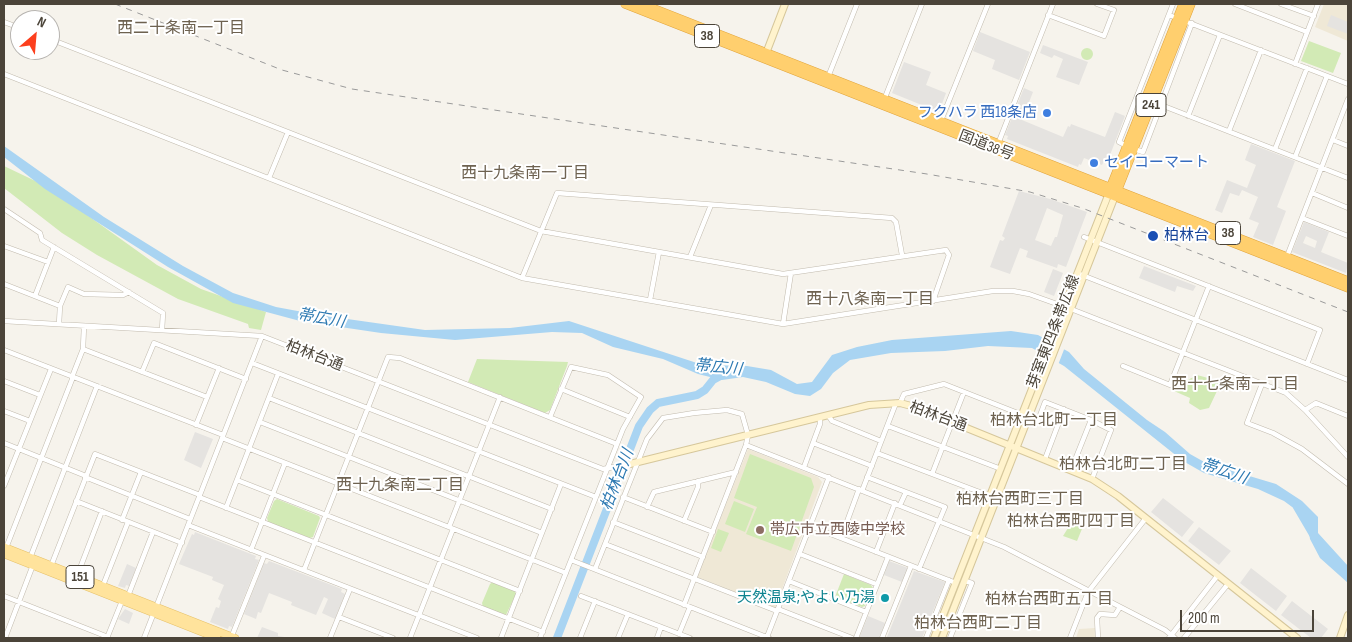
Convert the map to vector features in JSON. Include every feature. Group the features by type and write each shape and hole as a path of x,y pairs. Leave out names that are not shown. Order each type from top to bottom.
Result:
{"highway":[{"name":"国道38号","path":"624,4 765,55"},
{"name":"国道38号","path":"642,4 827,80 1286,260 1348,288"},
{"name":"241","path":"1183,4 1185,21"},
{"name":"241","path":"1113,192 1191,4"},
{"name":"国道38号","path":"1286,260 1348,280"}],"main road":[{"path":"765,55 785,4"},
{"name":"芽室東四条帯広線","path":"929,638 952,581 978,536 1025,416 1046,375 1064,328 1087,239 1113,192"},
{"name":"芽室東四条帯広線","path":"1025,416 1038,372 1057,325 1084,276 1098,243 1113,192"},
{"name":"柏林台通","path":"633,464 879,403 898,403 952,422 1092,479 1146,518 1297,638"},
{"name":"芽室東四条帯広線","path":"942,638 965,581 1001,469 1013,446"},
{"name":"151","path":"5,550 217,638"},
{"name":"151","path":"33,561 77,576 102,589"},
{"name":"151","path":"155,611 232,638"},
{"path":"1340,638 1348,615"}],"street":[{"path":"827,80 857,4"},
{"path":"884,101 922,4"},
{"path":"940,124 988,4"},
{"path":"997,146 1053,4"},
{"path":"1048,15 1104,36 1114,10 1097,4"},
{"path":"1173,4 1119,142 1130,148 1143,152 1161,105 1185,21"},
{"path":"1235,4 1307,32"},
{"path":"1281,4 1314,16"},
{"path":"1295,64 1318,4"},
{"path":"1169,15 1348,84"},
{"path":"1188,116 1220,35"},
{"path":"60,44 541,231 791,274 941,249 948,252 933,301"},
{"path":"1230,132 1261,50"},
{"path":"1275,149 1307,68"},
{"path":"4,74 522,278 783,324 993,291 1013,291 1029,294 1286,393 1305,410 1348,457"},
{"path":"1295,157 1328,76"},
{"path":"1286,260 1348,100"},
{"path":"1161,105 1348,178"},
{"path":"1343,113 1348,116"},
{"path":"269,178 288,132"},
{"path":"1333,140 1348,146"},
{"path":"522,278 557,193 892,218 896,222 902,255"},
{"path":"1312,193 1348,208"},
{"path":"690,257 711,205"},
{"path":"4,209 40,233 42,240 163,313 162,330"},
{"path":"1302,218 1348,236"},
{"path":"1087,239 1320,330 1308,364"},
{"path":"4,246 48,262"},
{"path":"35,296 54,247"},
{"path":"650,300 659,252"},
{"path":"783,324 791,274"},
{"path":"1077,274 1348,380"},
{"path":"4,284 60,306"},
{"path":"1123,366 1170,385 1209,286"},
{"path":"59,324 60,306 68,288 84,294 123,295 129,292"},
{"name":"柏林台通","path":"4,321 262,336 607,469 633,464"},
{"path":"5,550 83,349 84,326"},
{"path":"144,638 262,336"},
{"path":"142,372 154,343 246,379"},
{"path":"83,349 207,397"},
{"path":"4,350 196,425 285,464 566,573"},
{"path":"304,570 357,432 388,358 400,358 617,444"},
{"path":"252,363 596,497"},
{"path":"196,425 219,368"},
{"path":"540,638 617,444 641,397 608,375 571,368 550,417"},
{"path":"4,486 5,477 19,449 51,369"},
{"path":"226,508 278,374"},
{"path":"4,381 40,395"},
{"path":"841,538 898,403 904,394 938,384 944,384 1038,421 1045,402 1111,430 1092,479"},
{"path":"1262,384 1247,423 1273,433 1302,449 1348,484"},
{"path":"13,638 5,636 19,602 65,467 97,386"},
{"path":"561,389 630,417"},
{"path":"932,474 964,392"},
{"path":"410,638 441,560 460,501 500,397"},
{"path":"269,398 552,509"},
{"path":"1305,410 1316,403 1348,416"},
{"path":"596,569 623,497 633,464 662,418 694,412 728,410 742,414 748,435 746,444 684,605"},
{"path":"1045,459 1064,410"},
{"path":"4,411 30,421"},
{"path":"828,415 832,422 881,441"},
{"path":"804,467 820,424 820,418"},
{"path":"1071,470 1091,420"},
{"path":"260,422 542,533"},
{"path":"888,426 1001,469"},
{"path":"4,443 190,519"},
{"path":"813,443 872,466"},
{"path":"746,444 978,536 1120,607 1172,637 1218,575"},
{"path":"877,453 982,493"},
{"path":"51,566 95,454 226,508 543,632"},
{"path":"251,550 285,464"},
{"path":"122,520 141,472"},
{"path":"647,507 654,492 736,472"},
{"path":"571,560 768,638 830,477"},
{"path":"867,477 945,507 919,569"},
{"path":"237,480 520,591"},
{"path":"684,521 698,487 698,481"},
{"path":"501,638 562,484"},
{"path":"876,552 898,504 906,492"},
{"path":"623,497 712,532"},
{"path":"76,501 182,543"},
{"path":"77,576 102,512"},
{"path":"1070,638 1088,592 1146,518"},
{"path":"102,589 128,522"},
{"path":"613,522 703,557"},
{"path":"188,525 477,638"},
{"path":"810,526 952,581"},
{"path":"4,596 107,638 153,532"},
{"path":"605,544 854,638 888,557"},
{"path":"800,554 876,584"},
{"path":"232,638 264,556"},
{"path":"882,638 911,566"},
{"path":"789,581 866,612"},
{"path":"950,638 972,584 965,581"},
{"path":"1184,638 1228,584"},
{"path":"330,638 350,588"},
{"path":"581,596 690,638"},
{"path":"580,638 595,601"},
{"path":"679,634 690,607"},
{"path":"1098,638 1097,618 1100,614 1115,614 1120,607"},
{"path":"618,638 628,614"},
{"path":"338,617 393,638"},
{"path":"657,638 661,626"}],"shaded area":[{"path":"1324,4 1348,4 1348,41 1315,27"},
{"path":"1331,15 1348,22 1348,34 1327,26"},
{"path":"980,32 1030,52 1019,80 992,69 995,60 973,51"},
{"path":"1043,45 1088,62 1079,85 1056,77 1063,59 1054,55 1052,58 1040,53"},
{"path":"904,62 931,72 926,85 946,93 939,112 892,93"},
{"path":"1024,88 1033,92 1022,120 1063,137 1068,126 1070,127 1071,124 1105,137 1115,112 1125,116 1107,163 1104,161 1102,165 1084,158 1078,167 1007,139 1008,136 1005,135"},
{"path":"1251,144 1295,161 1277,207 1286,211 1273,245 1253,237 1259,223 1249,219 1258,197 1242,190 1239,196 1230,193 1222,213 1215,210 1227,180 1247,188 1256,165 1245,160"},
{"path":"1019,191 1050,199 1087,212 1066,267 1058,264 1057,268 1026,257 1028,251 1020,248 1010,274 990,267 1000,240 1003,241 1005,238 1002,236","holes":["1047,208 1063,215 1057,237 1055,237 1051,246 1035,240"]},
{"path":"1304,222 1329,232 1321,252 1348,263 1346,273 1292,252","holes":["1306,236 1317,241 1315,248 1303,243"]},
{"path":"1144,266 1196,286 1193,291 1177,286 1175,292 1139,278"},
{"path":"1053,269 1063,273 1054,296 1044,292"},
{"path":"195,432 213,439 201,468 184,460"},
{"name":"帯広市立西陵中学校","path":"748,449 818,477 822,482 775,608 697,577"},
{"path":"1163,498 1194,522 1182,537 1151,512"},
{"path":"1199,527 1231,551 1219,565 1188,541"},
{"path":"195,532 256,556 255,559 259,560 232,627 229,626 228,629 210,622 216,607 219,608 221,601 218,599 224,585 212,580 213,577 179,564 192,534 194,535"},
{"path":"269,561 342,589 341,592 345,594 335,619 322,613 328,599 324,597 316,615 291,605 292,602 269,593 261,613 258,612 256,619 244,614 264,563 267,564"},
{"path":"889,561 908,568 902,582 884,575"},
{"path":"127,564 136,568 129,586 126,585 125,588 118,586"},
{"path":"1251,568 1287,596 1276,611 1240,583"},
{"path":"914,571 945,582 922,638 887,637"},
{"path":"1292,601 1328,629 1321,638 1311,638 1281,615"},
{"path":"125,609 133,613 129,624 118,619"},
{"path":"868,616 885,623 879,638 859,638"},
{"path":"262,627 278,633 278,636 291,638 257,638"},
{"path":"1095,628 1095,638 1076,638 1079,629"}],"green space":[{"path":"1309,41 1341,53 1333,73 1301,61"},
{"path":"1089,48 1092,49 1092,59 1085,60 1082,59 1081,52 1082,49"},
{"path":"4,166 48,187 157,265 201,289 266,312 261,330 249,328 248,324 178,299 97,255 62,233 4,188"},
{"path":"477,359 568,362 550,410 545,413 468,382"},
{"path":"1197,375 1223,382 1222,388 1217,391 1209,408 1200,410 1189,403 1190,398 1174,391 1175,387"},
{"path":"750,454 811,478 814,487 791,551 746,534 757,507 734,498"},
{"path":"277,499 319,516 320,518 313,537 310,538 268,522 267,518 274,501"},
{"path":"734,501 754,509 745,532 725,524"},
{"path":"1078,517 1086,519 1077,541 1063,536 1068,528 1068,524"},
{"path":"718,529 729,533 721,552 711,548"},
{"path":"844,574 871,585 873,588 865,606 862,607 835,597"},
{"path":"493,582 515,591 516,594 506,615 483,607 482,603 490,584"}],"water":[{"path":"4,146 104,217 183,266 233,293 276,307 319,315 425,330 510,328 569,321 703,365 747,366 771,370 797,384 812,382 832,355 857,347 892,340 1011,331 1038,335 1069,352 1084,369 1147,420 1165,432 1190,454 1206,463 1276,484 1302,501 1318,517 1318,533 1348,566 1348,583 1320,558 1310,539 1307,518 1284,501 1258,489 1204,473 1183,461 1064,366 1032,348 988,346 945,351 891,353 850,360 833,373 821,389 810,396 795,394 766,382 743,377 722,380 698,374 663,359 613,347 582,333 552,332 455,340 381,333 300,321 233,303 168,267 45,189 4,157"}],"pier":[{"path":"1045,336 1065,347 1058,365 1038,354"}],"waterway":[{"name":"柏林台川","path":"557,638 639,426 650,410 658,403 697,395 705,390 713,380 724,374"},
{"name":"帯広川","path":"1297,507 1314,536"}],"railway":[{"path":"115,4 282,70 352,89 927,174 1030,192 1082,208 1348,312"}],"place":[{"name":"フクハラ 西18条店","path":"1047,113"},
{"name":"セイコーマート","path":"1094,163"},
{"name":"柏林台","path":"1153,236"},
{"name":"帯広市立西陵中学校","path":"760,530"},
{"name":"天然温泉;やよい乃湯","path":"885,598"}],"district":[{"name":"西二十条南一丁目","path":"181,29"},
{"name":"西十九条南一丁目","path":"525,174"},
{"name":"西十八条南一丁目","path":"870,300"},
{"name":"西十七条南一丁目","path":"1235,385"},
{"name":"柏林台北町一丁目","path":"1054,421"},
{"name":"柏林台北町二丁目","path":"1123,465"},
{"name":"西十九条南二丁目","path":"400,486"},
{"name":"柏林台西町三丁目","path":"1020,500"},
{"name":"柏林台西町四丁目","path":"1071,522"},
{"name":"柏林台西町五丁目","path":"1049,600"},
{"name":"柏林台西町二丁目","path":"978,624"}]}
